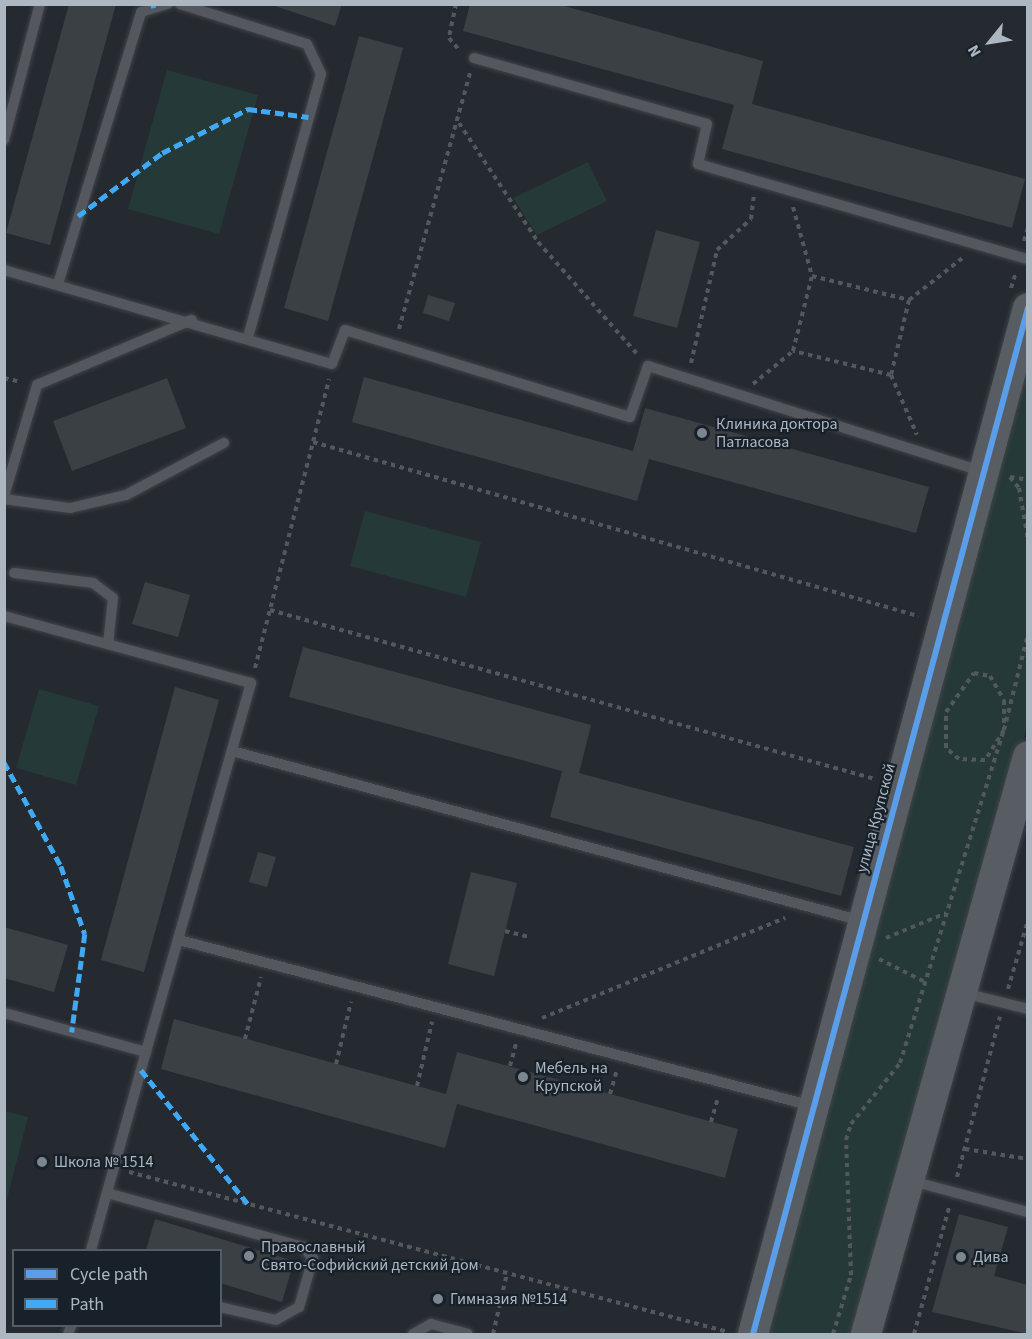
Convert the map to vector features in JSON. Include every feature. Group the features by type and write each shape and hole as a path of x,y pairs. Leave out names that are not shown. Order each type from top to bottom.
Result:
{"street":[{"name":"улица Крупской","path":"742,1334 813,1106 871,931 983,471 1028,308"},
{"path":"866,1335 961,993 1021,804 1028,756"}],"lane":[{"path":"4,140 40,4"},
{"path":"58,284 141,12 168,4"},
{"path":"180,4 307,45 321,74 248,337"},
{"path":"474,58 707,124 698,164 1028,259"},
{"path":"4,270 192,320 332,364 345,330 394,347 630,417 648,366 983,471"},
{"path":"192,320 37,385 4,498 70,508 126,495 224,443"},
{"path":"14,573 93,583 113,598 108,644"},
{"path":"4,616 251,683 92,1249"},
{"path":"232,751 811,907 871,931"},
{"path":"179,940 521,1026 813,1106"},
{"path":"961,993 1028,1009"},
{"path":"4,1013 146,1052"},
{"path":"909,1180 1028,1212"},
{"path":"107,1194 303,1247 313,1258 299,1307 276,1320 222,1307"},
{"path":"413,1335 431,1324 468,1335"}],"path":[{"path":"394,347 459,122 474,58 449,38 456,4"},
{"path":"459,122 538,242 648,366"},
{"path":"688,378 717,250 751,219 756,180"},
{"path":"740,395 793,351 812,276 789,190"},
{"path":"925,453 891,375 909,300 980,245"},
{"path":"812,276 909,300"},
{"path":"793,351 891,375"},
{"path":"251,683 332,364"},
{"path":"313,442 918,616"},
{"path":"1028,480 1010,477 1019,488 1028,540"},
{"path":"270,610 875,779"},
{"path":"833,1335 851,1275 846,1140 851,1124 900,1062 1004,730 1028,634"},
{"path":"974,673 990,676 1004,700 1004,730 985,760 959,759 946,748 946,712 974,673"},
{"path":"521,1026 811,907"},
{"path":"871,931 946,913"},
{"path":"914,1335 1028,920"},
{"path":"505,931 529,937"},
{"path":"876,957 925,982"},
{"path":"245,1039 265,961"},
{"path":"336,1064 356,984"},
{"path":"417,1086 436,1004"},
{"path":"711,1122 722,1082"},
{"path":"965,1149 1028,1159"},
{"path":"114,1168 742,1334"},
{"path":"493,1335 507,1273"}],"green space":[{"path":"167,70 258,95 219,234 128,209"},
{"path":"588,162 607,201 537,235 513,198"},
{"path":"1027,356 1027,726 858,1334 760,1334"},
{"path":"365,511 481,542 466,597 350,566"},
{"path":"39,689 99,706 76,785 16,768"},
{"path":"4,1111 28,1117 5,1207"}],"building":[{"path":"69,4 116,4 50,245 6,233"},
{"path":"269,4 342,4 335,26"},
{"path":"470,4 557,4 763,61 752,104 1025,179 1012,228 722,149 734,105 463,31"},
{"path":"359,36 403,48 328,321 284,308"},
{"path":"656,230 700,242 677,328 633,316"},
{"path":"428,295 455,303 449,321 423,313"},
{"path":"364,377 633,451 645,408 929,487 916,533 649,459 637,501 352,422"},
{"path":"167,378 186,428 72,471 53,421"},
{"path":"145,582 190,595 178,637 132,624"},
{"path":"303,647 591,725 579,773 854,847 841,896 550,817 562,771 289,697"},
{"path":"175,687 219,700 144,972 101,960"},
{"path":"258,852 276,857 267,887 249,882"},
{"path":"471,872 517,883 494,976 448,964"},
{"path":"4,927 68,945 54,992 4,978"},
{"path":"174,1019 446,1094 457,1052 738,1129 725,1178 457,1104 445,1148 161,1069"},
{"path":"959,1214 1008,1227 994,1276 1028,1285 1028,1334 932,1312"},
{"name":"Православный Свято-Софийский детский дом","path":"155,1219 294,1261 282,1302 222,1284 222,1249 146,1249"}],"marked path":[{"path":"153,4 154,8"},
{"path":"78,216 162,153 248,109 308,117"},
{"path":"4,762 61,866 85,934 72,1032"},
{"path":"141,1070 248,1204"}],"cycle path":[{"path":"753,1334 1028,308"}],"place":[{"name":"Клиника доктора Патласова","path":"702,433"},
{"name":"Мебель на Крупской","path":"523,1077"},
{"name":"Школа № 1514","path":"42,1162"},
{"name":"Православный Свято-Софийский детский дом","path":"249,1256"},
{"name":"Дива","path":"961,1257"},
{"name":"Гимназия №1514","path":"438,1299"}]}
